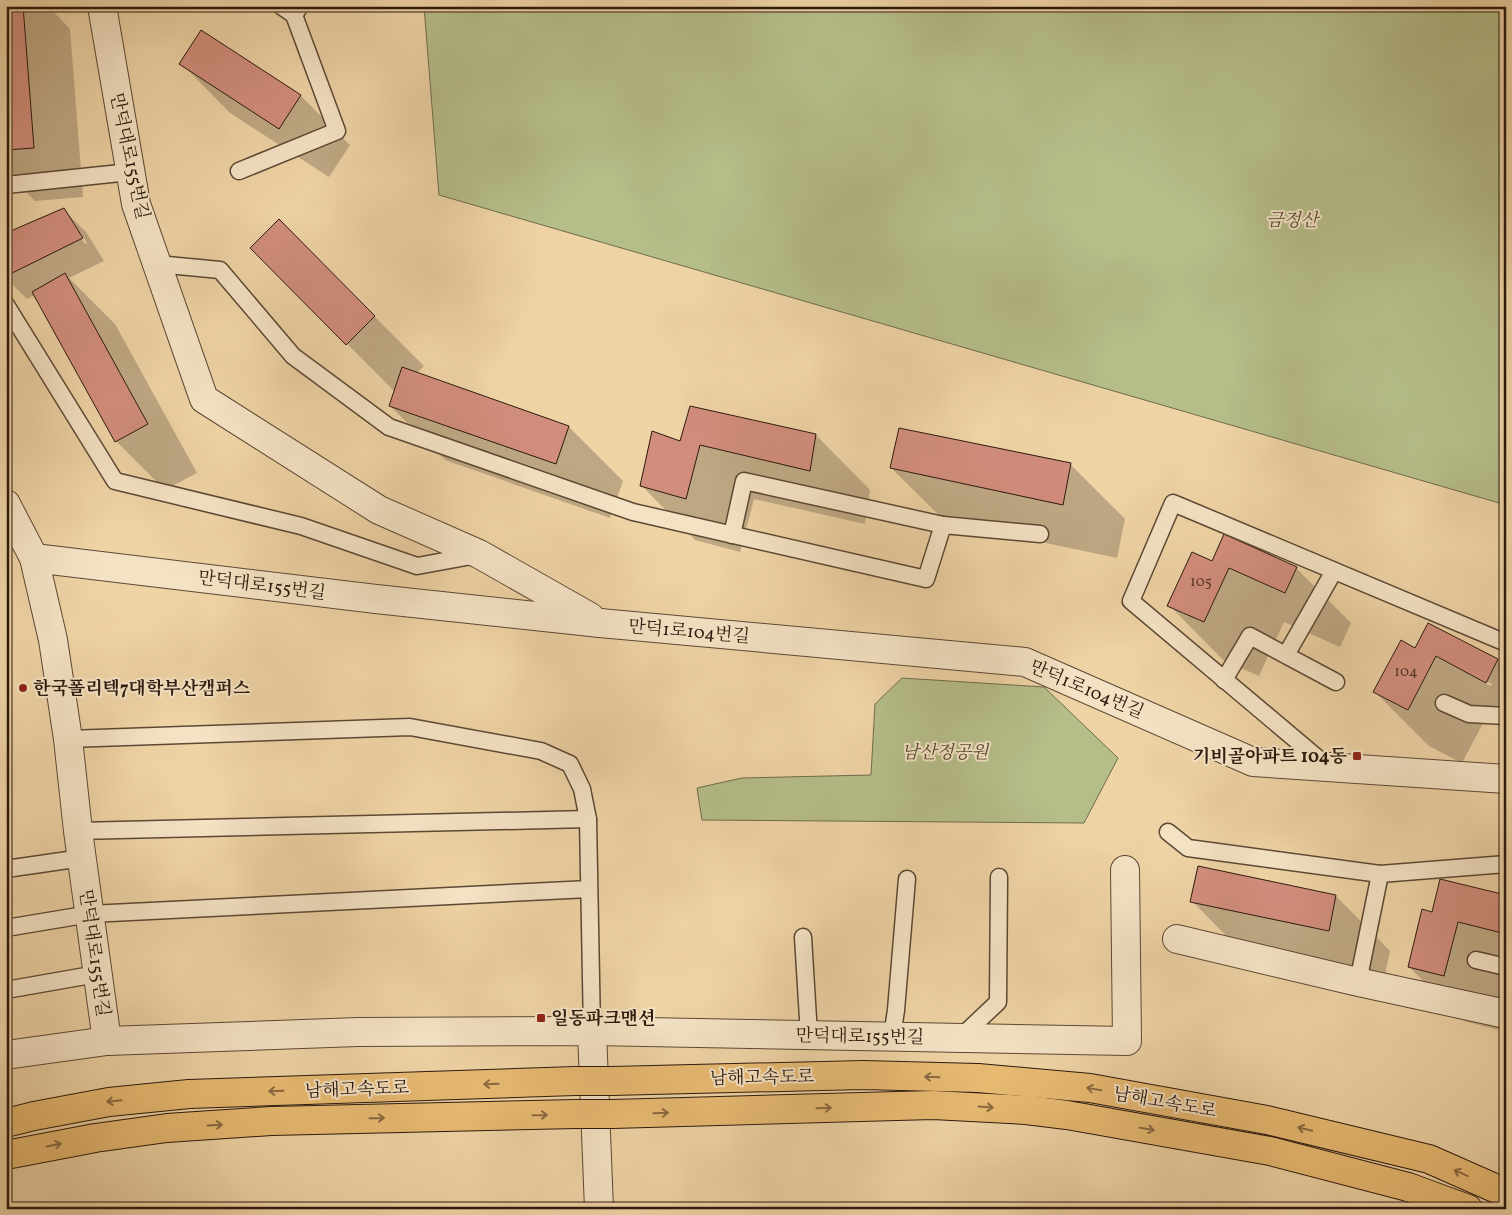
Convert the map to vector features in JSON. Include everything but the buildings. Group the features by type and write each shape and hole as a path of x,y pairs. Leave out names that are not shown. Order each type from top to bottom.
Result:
{"highway":[{"name":"남해고속도로","path":"6,1123 108,1102 189,1094 611,1080 863,1075 978,1078 1090,1088 1267,1120 1429,1159 1506,1193"},
{"name":"남해고속도로","path":"6,1155 95,1138 166,1128 270,1121 612,1114 934,1104 1026,1110 1067,1115 1270,1151 1408,1187 1468,1209"}],"street":[{"name":"만덕대로155번길","path":"102,6 136,204 204,399 379,510 479,554 600,623"},
{"path":"6,504 34,558"},
{"name":"만덕대로155번길","path":"600,623 376,599 34,558 53,640 68,739 78,831 107,1041 358,1032 592,1031 1128,1041 1125,870"},
{"name":"만덕1로104번길","path":"600,623 1025,662 1253,762 1506,779"},
{"path":"1177,939 1358,982 1506,1014"},
{"path":"592,1031 599,1209"},
{"path":"6,1054 107,1041"}],"lane":[{"path":"239,171 338,130 292,9"},
{"path":"6,185 130,172"},
{"path":"157,264 220,270 293,356 389,427 633,512 926,579 943,525"},
{"path":"6,304 115,481 301,526 417,566 479,554"},
{"path":"732,535 744,482 943,525 1040,534"},
{"path":"1328,767 1131,601 1173,503 1506,643"},
{"path":"1286,655 1334,571"},
{"path":"1224,680 1250,636 1336,682"},
{"path":"1444,703 1469,714 1506,716"},
{"path":"68,739 410,727 542,751 570,764 582,789 588,819 592,1031"},
{"path":"78,831 588,819"},
{"path":"1168,832 1188,848 1380,874 1506,864"},
{"path":"6,869 82,858"},
{"path":"1358,982 1380,874"},
{"path":"960,1038 998,1002 999,877"},
{"path":"892,1037 907,879"},
{"path":"6,928 90,914 589,889"},
{"path":"803,938 809,1035"},
{"path":"1476,960 1506,967"},
{"path":"6,990 97,974"}],"green space":[{"name":"금정산","path":"424,6 1506,6 1506,505 439,195"},
{"name":"남산정공원","path":"902,678 1044,687 1118,758 1084,823 702,820 697,788 742,778 871,775 875,704"}],"place":[{"name":"한국폴리텍7대학부산캠퍼스","path":"23,688"},
{"name":"기비골아파트 104동","path":"1357,756"},
{"name":"일동파크맨션","path":"541,1018"}]}
